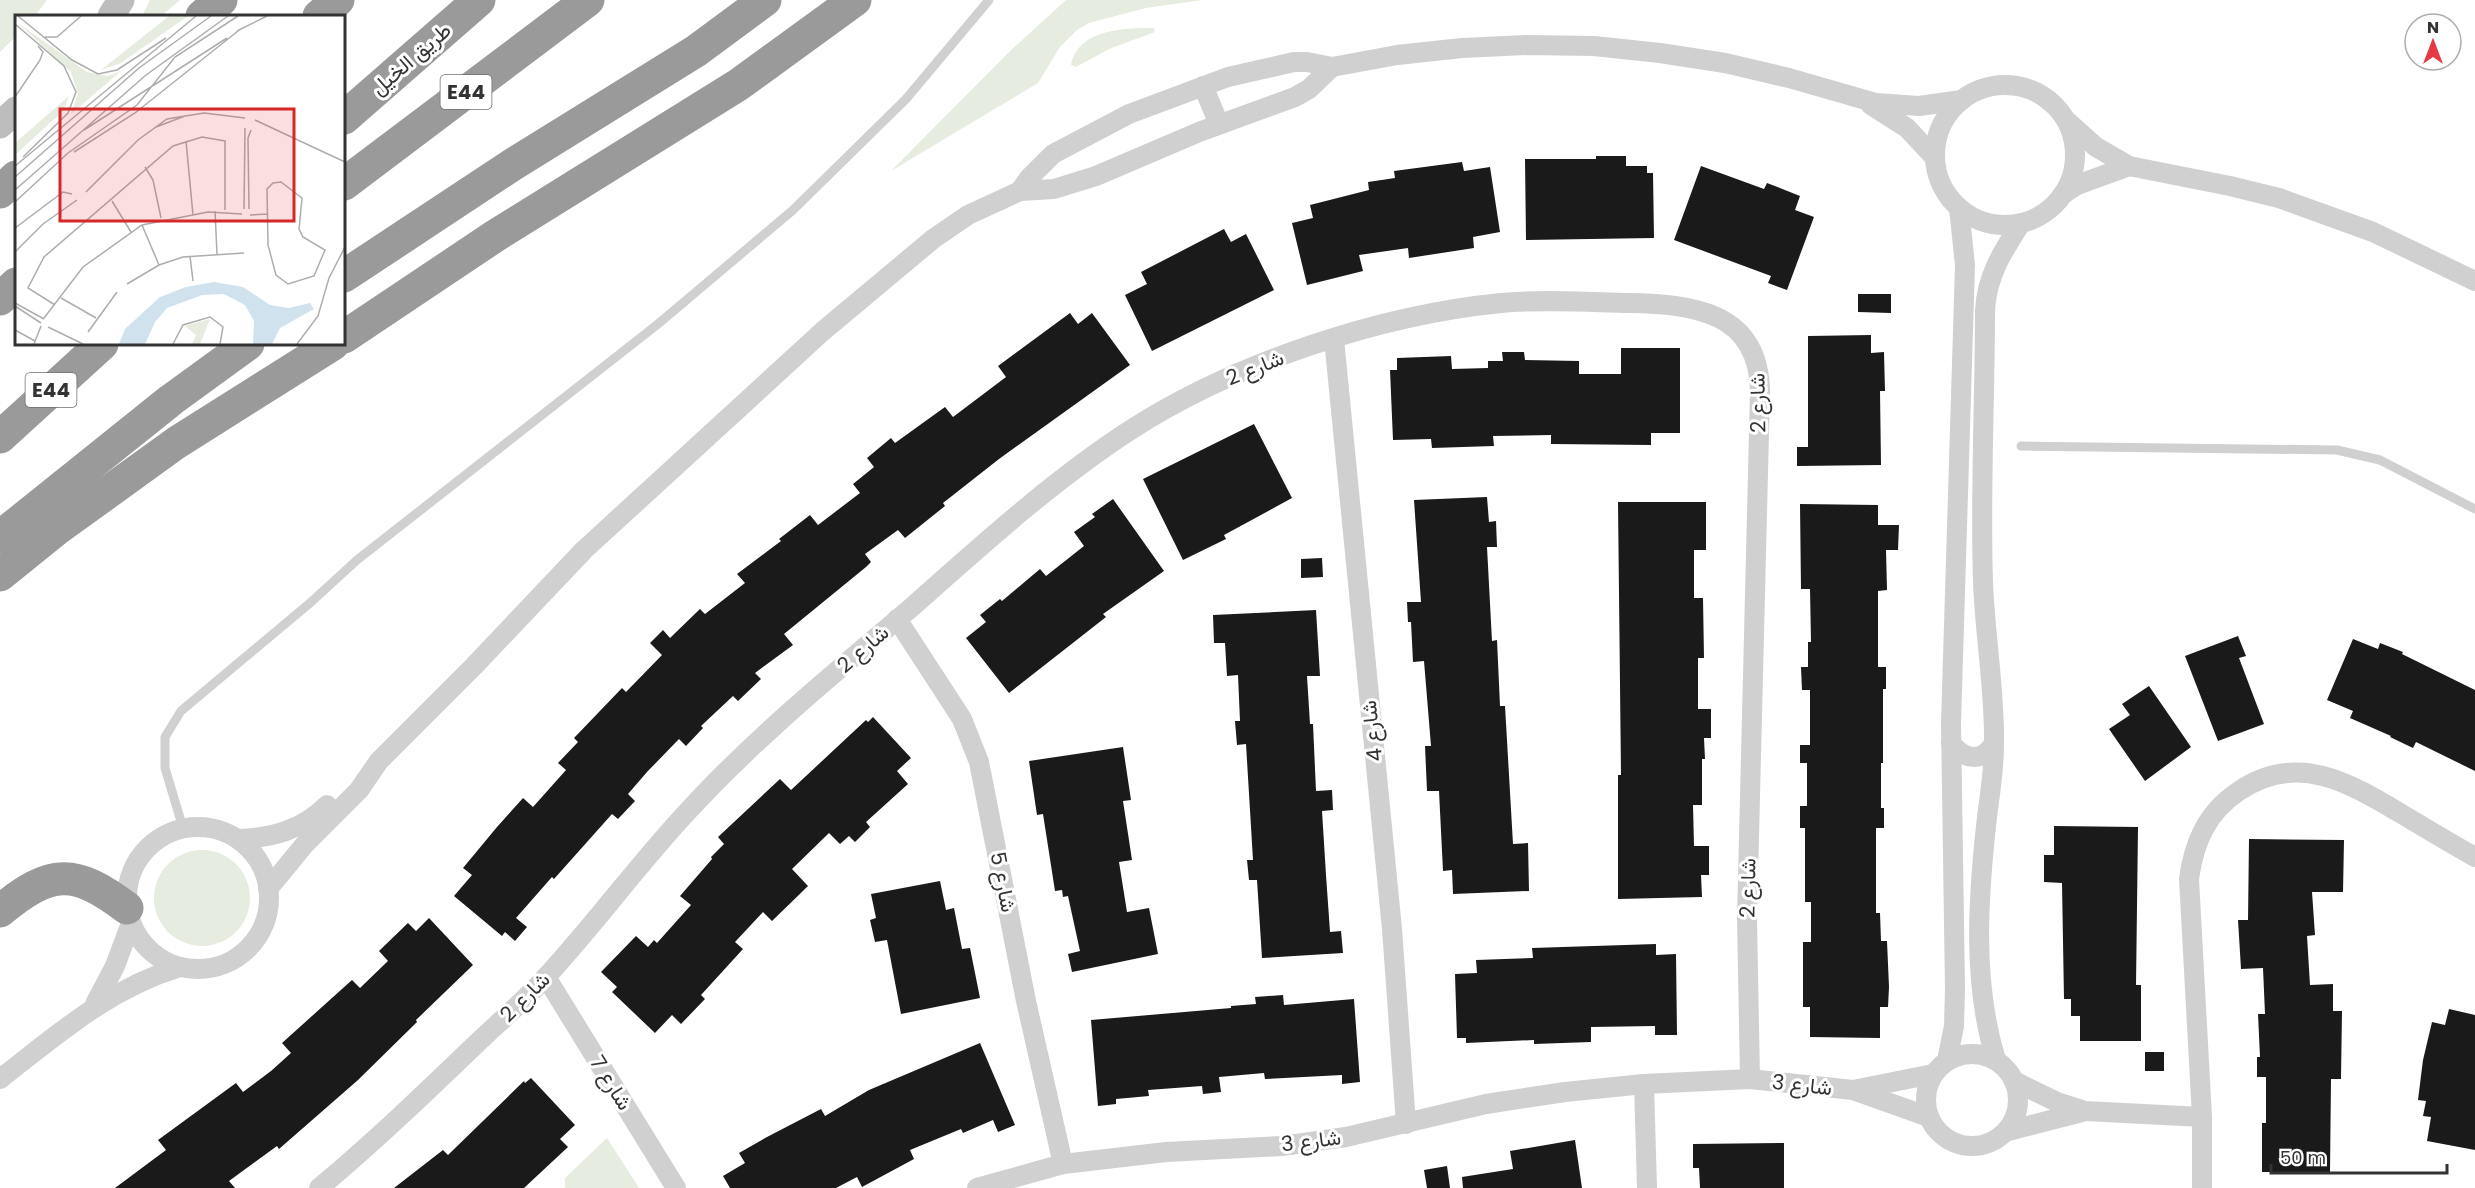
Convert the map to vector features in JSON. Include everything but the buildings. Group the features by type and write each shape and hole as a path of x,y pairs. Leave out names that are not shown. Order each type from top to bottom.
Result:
{"highway":[{"path":"203,15 221,0"},
{"path":"320,15 338,0"},
{"name":"طريق الخيل","path":"345,117 479,0"},
{"name":"E44","path":"345,183 588,0"},
{"path":"345,275 512,165 696,51 765,0"},
{"path":"345,336 504,230 738,86 855,0"},
{"path":"0,192 15,178"},
{"path":"0,298 15,285"},
{"name":"E44","path":"0,437 101,345"},
{"path":"0,537 171,400 247,345"},
{"path":"0,575 57,529 159,455 331,345"},
{"path":"0,911 32,887 57,879 83,881 96,886 129,916"}],"street":[{"path":"112,15 121,0"},
{"path":"1020,191 1040,165 1068,145 1129,114 1203,86 1280,63 1306,62 1332,67 1397,55 1462,48 1528,45 1594,46 1660,52 1725,63 1789,78 1854,98 1897,105 1930,105 1962,100 1989,87 2019,86 2047,98 2067,121 2096,147 2129,166 2279,198 2373,232 2475,280"},
{"path":"268,889 305,844 359,790 379,761 474,666 584,550 823,331 933,238 968,215 1020,191 1054,189 1096,176 1219,124 1295,97 1315,84 1332,67"},
{"path":"1203,86 1219,124"},
{"path":"1854,98 1891,116 1914,135 1935,158"},
{"path":"1962,100 1944,120 1937,138 1935,158 1942,185 1959,207 1970,215 1989,222 2008,225 2021,223 2037,217 2077,185 2129,166"},
{"path":"0,125 15,111"},
{"path":"2062,195 2072,174 2076,151 2067,121"},
{"path":"1959,207 1965,265 1951,743 1955,989 1953,1026 1940,1068 1927,1088 1926,1103 1929,1117 1937,1130 1948,1140 1963,1146 1980,1146 1995,1141 2008,1131 2085,1111"},
{"path":"1996,1060 1984,1013 1980,971 1981,886 1993,778 1994,743 1992,678 1983,581 1984,310 1990,276 2021,223"},
{"name":"شارع 2","path":"319,1188 360,1154 546,977 680,820 730,767 897,619 1073,471 1131,430 1192,394 1256,366 1334,339 1457,308 1507,303 1638,303 1690,308 1717,316 1733,326 1746,339 1755,356 1760,373 1760,392 1747,918 1750,1079"},
{"name":"شارع 4","path":"1334,339 1392,929 1406,1124"},
{"name":"شارع 5","path":"897,619 962,719 979,762 1026,1001 1063,1164"},
{"path":"1951,743 1964,756 1973,758 1990,751 1994,743"},
{"path":"238,839 277,835 302,825 324,808 356,776 379,761"},
{"path":"2202,1188 2202,1117 2189,879 2192,856 2200,834 2213,814 2230,797 2249,784 2272,776 2295,772 2315,774 2354,787 2475,857"},
{"path":"0,1079 94,1006 135,983 180,967 207,968 227,962 245,951 262,929 267,916 268,889 261,866 247,846 238,839 212,828 183,828 168,833 155,841 139,857 129,878 126,893 129,916 145,946 155,955 180,967"},
{"path":"94,1006 115,966 129,916"},
{"name":"شارع 7","path":"546,977 676,1188"},
{"path":"1853,1090 1940,1068 1963,1055 1980,1054 1996,1060 2016,1082 2019,1099 2016,1116 2008,1131"},
{"name":"شارع 3","path":"977,1188 1063,1164 1166,1152 1282,1146 1346,1137 1486,1104 1644,1083 1750,1079 1853,1090"},
{"path":"2016,1082 2057,1102 2085,1111 2202,1117"},
{"path":"1644,1083 1647,1188"},
{"path":"1853,1090 1929,1117"}],"lane":[{"path":"183,828 165,768 165,737 181,711 310,603 357,560 658,324 793,210 906,99 988,0"},
{"path":"2021,446 2337,450 2380,460 2475,509"}],"shaded area":[{"path":"0,0 47,0 36,15 15,15 15,37 0,52"},
{"path":"150,0 180,0 162,15 142,15"},
{"path":"1066,0 1202,0 1146,8 1089,23 1077,30 1060,47 1038,83 891,171 1008,53"},
{"path":"1154,28 1155,32 1109,49 1076,67 1071,65 1075,53 1092,37 1116,30"},
{"path":"193,850 211,850 229,858 242,871 250,889 247,917 229,938 211,946 193,946 175,938 162,925 154,907 154,889 162,871 175,858"},
{"path":"607,1138 639,1188 565,1188 565,1178"}]}
